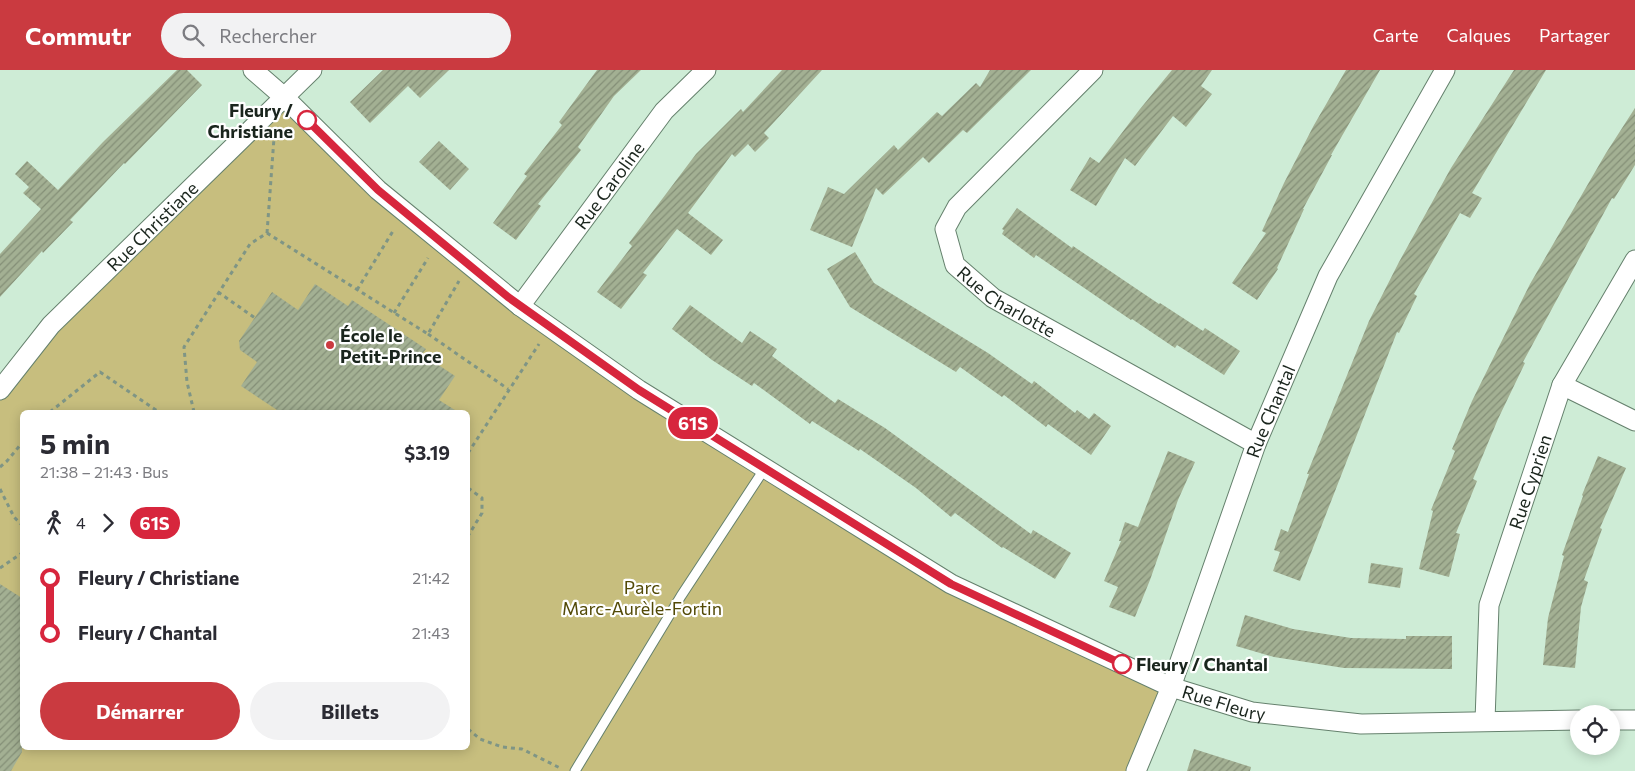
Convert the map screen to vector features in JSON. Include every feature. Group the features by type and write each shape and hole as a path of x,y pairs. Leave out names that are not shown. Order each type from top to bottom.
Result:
{"street":[{"name":"Rue Fleury","path":"253,70 284,97 378,190 520,306 639,390 951,584 1171,687 1252,712 1361,724 1570,720"},
{"name":"Rue Christiane","path":"0,390 52,325 312,70"},
{"name":"Rue Caroline","path":"520,306 664,111 706,70"},
{"name":"Rue Charlotte","path":"1093,70 957,207 945,229 955,265 993,298 1256,444"},
{"name":"Rue Chantal","path":"1136,771 1171,687 1256,444 1328,276 1444,70"},
{"name":"Rue Cyprien","path":"1485,721 1489,605 1562,385 1635,260"},
{"path":"1562,385 1635,421"},
{"path":"1620,720 1635,720"}],"lane":[{"path":"575,771 680,596 765,468"}],"path":[{"path":"267,232 276,130"},
{"path":"357,290 404,212"},
{"path":"267,232 428,334 508,389"},
{"path":"194,410 187,382 184,348 250,244 267,232"},
{"path":"394,313 439,241"},
{"path":"428,334 468,265"},
{"path":"218,292 255,318"},
{"path":"470,450 508,389 551,327"},
{"path":"52,410 100,372 156,410"},
{"path":"0,467 8,461 20,446"},
{"path":"0,489 14,517 20,523"},
{"path":"470,489 482,498 482,513 470,533"},
{"path":"0,568 20,554"},
{"path":"470,731 480,739 502,747 522,749 565,771"}],"green space":[{"name":"Parc Marc-Aurèle-Fortin","path":"284,97 520,306 951,584 1171,687 1136,771 0,771 0,390"}],"building":[{"path":"177,70 187,70 202,85 124,163 70,220 73,222 43,253 42,251 0,297 0,254 41,209 23,193 29,187 15,174 27,161 58,190 103,142"},
{"path":"383,70 449,70 420,98 408,86 370,123 350,102"},
{"path":"597,70 641,70 614,96 578,147 581,150 538,204 541,206 516,240 493,223 527,176 524,174 562,125 559,122"},
{"path":"782,70 822,70 764,133 769,138 755,152 748,144 735,157 732,154 688,213 723,240 711,255 677,229 643,273 647,275 621,309 597,292 632,246 629,243 696,154 741,109 743,112"},
{"path":"990,70 1031,70 967,133 963,130 929,163 923,157 883,195 876,188 852,247 810,230 828,187 844,194 894,145 898,150 937,112 942,116 976,83 980,87"},
{"path":"1172,70 1212,70 1201,86 1212,94 1186,127 1173,116 1135,166 1125,158 1096,206 1070,190 1090,157 1099,163"},
{"path":"1346,70 1380,70 1331,155 1303,209 1278,269 1257,300 1232,283 1266,233 1262,231 1284,183 1314,125"},
{"path":"1514,70 1546,70 1472,193 1482,198 1470,218 1460,213 1414,294 1417,296 1399,333 1397,332 1300,581 1273,571 1280,552 1274,550 1281,529 1288,532 1309,474 1307,474 1369,321 1451,168"},
{"path":"1635,108 1635,165 1614,199 1612,198 1523,362 1525,363 1498,419 1473,479 1477,481 1456,533 1460,534 1449,577 1419,569 1433,511 1431,510 1455,451 1452,449 1472,401 1530,284 1606,153"},
{"path":"439,141 469,169 450,190 419,162"},
{"path":"1017,208 1072,248 1073,246 1159,304 1203,331 1205,328 1240,351 1224,375 1177,345 1175,348 1036,255 1034,258 1002,234 1004,230 1002,229"},
{"path":"855,252 874,283 988,353 1032,384 1034,381 1075,413 1077,410 1089,419 1094,413 1111,426 1091,455 1048,424 1046,427 1004,395 1002,397 960,367 956,372 850,307 827,269"},
{"name":"École le Petit-Prince","path":"315,284 348,306 352,300 426,349 422,354 455,376 439,400 455,410 277,410 241,386 257,362 240,350 239,341 272,292 298,310"},
{"path":"690,305 742,343 750,331 777,349 772,356 835,403 838,399 885,428 1031,534 1033,530 1071,553 1055,579 1002,548 955,513 951,517 916,488 860,449 859,451 812,421 810,424 754,383 752,386 712,360 672,329"},
{"path":"1168,451 1195,462 1178,500 1135,617 1109,607 1118,587 1104,581 1121,541 1119,541 1125,522 1138,527"},
{"path":"1598,456 1626,468 1600,528 1602,529 1584,580 1588,582 1581,607 1575,668 1543,665 1548,618 1564,556 1562,555 1582,495"},
{"path":"1371,563 1403,568 1400,588 1368,583"},
{"path":"0,584 20,597 20,750 22,752 11,771 0,771"},
{"path":"1245,615 1293,629 1351,638 1406,639 1406,636 1452,636 1452,669 1344,668 1274,657 1236,646"},
{"path":"1194,749 1251,767 1250,771 1187,771"}],"bus line":[{"name":"61S","path":"307,120 378,190 508,297 639,390 951,584 1122,664"}],"place":[{"name":"Fleury / Christiane","path":"307,120"},
{"name":"École le Petit-Prince","path":"330,345"},
{"name":"Fleury / Chantal","path":"1122,664"}]}
